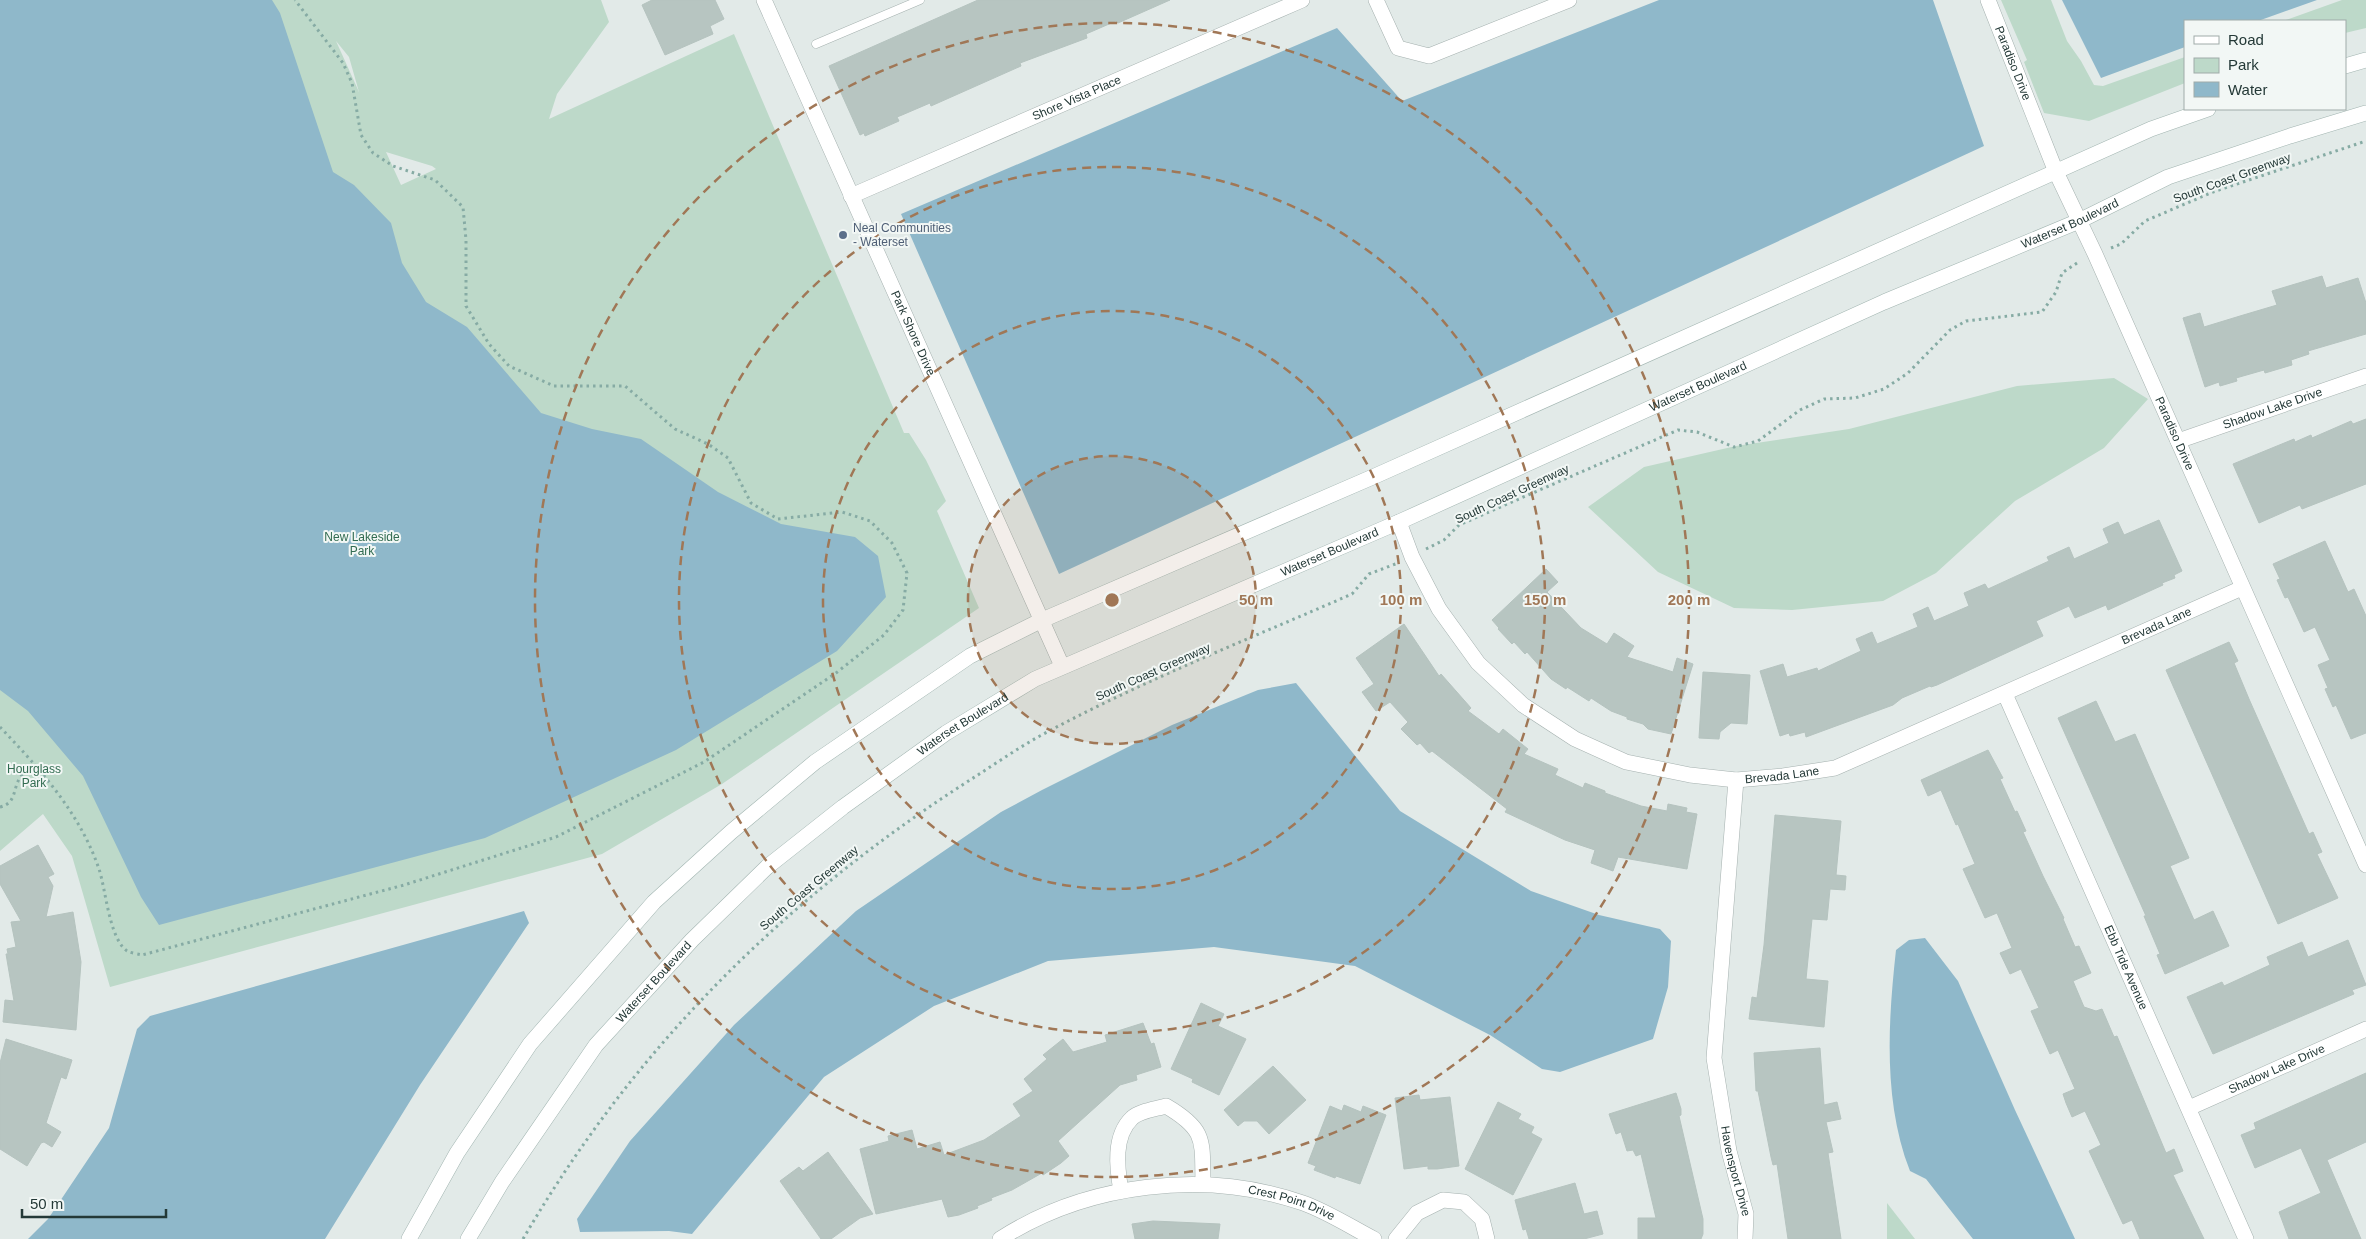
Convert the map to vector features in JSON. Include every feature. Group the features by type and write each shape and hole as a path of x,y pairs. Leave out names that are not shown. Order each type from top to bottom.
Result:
{"street":[{"name":"Park Shore Drive","path":"764,0 1040,621 1062,666"},
{"name":"Shore Vista Place","path":"851,196 1302,0"},
{"path":"1376,0 1398,48 1429,56 1569,0"},
{"name":"Paradiso Drive","path":"1988,0 2056,172 2095,254 2366,865"},
{"path":"2346,66 2366,60"},
{"path":"409,1239 457,1153 530,1044 654,902 731,832 815,762 970,656 1040,621 1375,476 2151,129 2205,110"},
{"name":"Waterset Boulevard","path":"468,1239 502,1182 596,1045 692,940 753,880 843,806 946,733 1034,679 1399,522 1884,302 2078,221 2168,177 2366,113"},
{"name":"Shadow Lake Drive","path":"2178,441 2366,376"},
{"name":"Brevada Lane","path":"1399,522 1412,557 1439,609 1478,663 1523,705 1574,739 1626,762 1690,774 1736,780 1784,776 1835,768 2242,588"},
{"name":"Ebb Tide Avenue","path":"2005,694 2246,1239"},
{"name":"Havensport Drive","path":"1736,780 1714,1058 1729,1151 1746,1214 1745,1239"},
{"name":"Shadow Lake Drive","path":"2189,1108 2366,1029"},
{"path":"1121,1191 1116,1165 1121,1136 1132,1118 1166,1106 1186,1118 1202,1138 1203,1184"},
{"name":"Crest Point Drive","path":"1000,1239 1023,1224 1082,1201 1121,1191 1203,1184 1248,1189 1304,1203 1374,1239"},
{"path":"1396,1239 1417,1212 1443,1200 1464,1202 1482,1219 1487,1239"}],"lane":[{"path":"816,44 915,1"}],"path":[{"path":"0,727 36,764 78,823 99,869 116,935 127,951 142,955 404,885 556,837 704,762 836,672 884,635 903,610 907,573 892,543 870,521 842,512 778,519 751,503 728,458 708,444 675,428 625,386 554,386 509,366 489,344 466,306 466,240 463,207 436,180 393,166 372,153 361,136 352,83 343,63 295,0"},
{"name":"South Coast Greenway","path":"523,1239 566,1170 611,1107 658,1049 720,980 789,914 846,866 909,819 1036,738 1098,706 1352,594 1369,574 1412,557 1444,540 1460,525 1678,430 1697,432 1734,446 1758,441 1800,410 1824,400 1855,398 1884,389 1908,373 1950,330 1966,321 2042,312 2056,292 2062,273 2072,264 2121,244 2145,221 2213,192 2366,141"},
{"path":"0,807 6,806 14,798 16,786 22,775 36,764"}],"green space":[{"name":"New Lakeside Park","path":"0,0 601,0 609,22 557,94 549,119 734,34 904,433 909,433 926,460 946,501 937,511 979,608 722,784 602,854 110,987 72,856 43,814 0,851","holes":["336,41 349,57 359,92","386,152 432,166 436,169 401,185"]},
{"path":"2001,0 2051,0 2067,41 2094,85 2103,86 2184,57 2184,83 2089,121 2044,113 2024,62 2027,60"},
{"path":"2342,0 2366,0 2366,28 2346,33 2346,20 2286,20"},
{"path":"2114,378 2148,399 2104,448 2015,501 1936,573 1883,601 1792,610 1734,608 1658,572 1588,507 1644,467 1736,446 1849,429 2017,386"},
{"path":"1887,1203 1915,1239 1887,1239"}],"water":[{"name":"New Lakeside Park","path":"0,0 272,0 280,13 333,172 354,185 391,223 402,263 426,302 467,327 541,413 592,429 641,439 718,492 781,524 855,537 878,556 886,597 837,651 676,750 485,838 159,925 141,897 83,776 28,711 0,690"},
{"path":"1659,0 1933,0 1984,146 1059,574 901,214 1337,28 1402,101"},
{"path":"2062,0 2317,0 2261,20 2184,20 2184,47 2101,78"},
{"path":"1296,683 1400,811 1531,891 1599,915 1660,929 1671,941 1668,987 1653,1039 1560,1072 1542,1069 1490,1035 1355,966 1214,947 1048,961 934,1006 824,1077 692,1234 669,1231 580,1232 577,1219 630,1141 734,1025 856,911 1001,812 1042,790 1172,725 1258,690"},
{"path":"524,911 529,923 420,1085 325,1239 28,1239 48,1219 109,1128 137,1029 150,1016"},
{"path":"1925,938 1958,981 2075,1239 1973,1239 1926,1179 1910,1171 1901,1145 1895,1117 1890,1062 1891,1005 1896,950 1909,940"}],"building":[{"path":"652,0 715,0 724,19 710,26 713,34 665,55 642,5"},
{"path":"978,0 1170,0 1118,23 1116,21 1086,34 1087,38 1020,63 1021,66 931,106 930,103 897,117 899,121 865,136 864,133 860,135 829,66"},
{"path":"2322,276 2326,288 2358,278 2366,303 2366,334 2308,351 2309,354 2291,360 2292,365 2265,373 2264,370 2236,378 2237,381 2220,386 2219,382 2205,387 2183,318 2200,313 2204,327 2277,305 2272,291"},
{"path":"2366,419 2366,484 2302,509 2300,505 2259,523 2233,464 2294,439 2295,442 2311,435 2312,438 2351,421 2353,424"},
{"path":"2159,520 2182,571 2174,575 2175,578 2162,583 2163,585 2108,610 2106,605 2075,618 2069,606 2036,621 2043,636 1937,685 1902,698 1893,705 1806,737 1805,732 1790,736 1789,733 1780,736 1760,671 1783,664 1787,677 1817,668 1818,671 1861,651 1856,639 1872,632 1877,644 1918,627 1913,614 1928,607 1934,621 1969,606 1964,593 1985,584 1988,589 2049,561 2047,557 2069,547 2074,559 2109,543 2103,529 2118,522 2124,535"},
{"path":"2325,541 2348,592 2354,589 2366,616 2366,733 2351,739 2336,705 2333,707 2325,689 2328,688 2318,665 2330,660 2315,627 2304,632 2288,597 2285,598 2277,580 2280,579 2273,564"},
{"path":"1546,569 1558,582 1547,592 1581,628 1607,644 1614,633 1634,646 1627,657 1673,672 1677,658 1693,664 1671,734 1648,729 1643,724 1611,711 1591,698 1589,701 1567,687 1566,689 1551,679 1527,652 1525,654 1514,642 1512,644 1498,629 1492,620"},
{"path":"1404,624 1439,676 1441,674 1471,708 1468,711 1499,734 1503,729 1528,749 1524,754 1558,769 1555,775 1583,788 1585,783 1605,791 1605,793 1641,806 1667,811 1668,804 1687,808 1686,812 1697,814 1687,869 1618,857 1613,871 1591,863 1595,850 1565,840 1505,812 1507,809 1432,751 1429,753 1420,743 1417,745 1401,729 1408,722 1390,702 1376,711 1362,692 1374,684 1356,658"},
{"path":"2229,642 2238,661 2234,663 2249,699 2309,834 2313,832 2322,852 2317,854 2338,898 2278,924 2166,670"},
{"path":"1703,672 1750,675 1747,724 1731,723 1720,732 1719,739 1699,738"},
{"path":"2096,701 2115,742 2135,734 2189,858 2170,866 2194,920 2213,911 2229,946 2165,974 2157,955 2160,954 2144,916 2146,916 2058,718"},
{"path":"1988,750 2003,778 2000,779 2026,831 2023,832 2064,918 2075,947 2079,946 2091,973 2073,981 2084,1007 2096,1011 2102,1009 2114,1037 2117,1036 2166,1153 2174,1149 2183,1171 2173,1175 2204,1239 2140,1239 2132,1220 2123,1224 2089,1151 2101,1145 2085,1111 2072,1117 2066,1103 2063,1094 2075,1089 2058,1050 2050,1054 2031,1011 2039,1008 2021,969 2010,974 2000,953 2012,948 1997,913 1985,918 1963,869 1975,864 1958,824 1956,825 1941,790 1928,796 1921,780"},
{"path":"1775,815 1841,821 1836,875 1846,876 1845,890 1830,889 1827,920 1812,919 1806,979 1828,981 1824,1027 1749,1019 1752,997 1757,998 1764,945"},
{"path":"38,845 54,874 48,877 53,886 46,917 73,912 81,962 76,1030 3,1022 5,1000 14,1001 6,954 8,954 7,949 16,947 11,922 21,921 0,884 0,866"},
{"path":"2348,940 2366,985 2352,990 2354,994 2213,1054 2187,997 2222,982 2224,986 2270,965 2267,957 2302,942 2308,957"},
{"path":"1201,1003 1224,1014 1218,1026 1246,1039 1219,1095 1192,1082 1193,1079 1171,1069"},
{"path":"1143,1023 1151,1044 1154,1043 1161,1067 1136,1075 1137,1080 1120,1085 1058,1141 1069,1156 1061,1163 1043,1175 1042,1173 1012,1190 991,1198 992,1200 977,1206 978,1208 959,1215 948,1217 942,1199 876,1214 860,1149 889,1141 888,1136 912,1130 917,1149 940,1142 944,1155 984,1140 1021,1116 1013,1104 1033,1091 1024,1079 1047,1059 1043,1055 1063,1039 1073,1052 1107,1042 1105,1035"},
{"path":"6,1039 72,1060 66,1079 61,1077 46,1123 61,1132 52,1147 44,1142 41,1143 27,1166 0,1149 0,1063"},
{"path":"1820,1048 1824,1105 1837,1102 1841,1119 1826,1122 1833,1152 1828,1153 1841,1239 1788,1239 1777,1164 1773,1165 1758,1091 1756,1091 1754,1053"},
{"path":"1273,1066 1306,1100 1269,1134 1257,1121 1244,1121 1238,1126 1224,1110"},
{"path":"2366,1073 2366,1142 2327,1160 2361,1239 2289,1239 2279,1212 2321,1193 2301,1148 2255,1168 2241,1135 2256,1129 2254,1123"},
{"path":"1676,1093 1681,1109 1681,1115 1679,1116 1703,1219 1703,1234 1701,1239 1638,1239 1638,1218 1656,1218 1641,1154 1636,1156 1633,1150 1627,1151 1621,1132 1616,1134 1609,1114"},
{"path":"1419,1095 1420,1100 1450,1097 1459,1166 1437,1169 1428,1169 1428,1166 1404,1169 1395,1098"},
{"path":"1498,1102 1521,1114 1518,1119 1534,1127 1531,1133 1542,1139 1513,1195 1465,1169"},
{"path":"1344,1105 1361,1112 1363,1106 1386,1115 1360,1184 1336,1176 1335,1178 1314,1170 1316,1166 1308,1163 1330,1106 1342,1111"},
{"path":"828,1152 873,1214 860,1218 831,1239 821,1239 780,1181 799,1167 803,1171"},
{"path":"1575,1183 1584,1214 1597,1211 1603,1234 1584,1239 1529,1239 1526,1229 1523,1230 1515,1200"},
{"path":"1153,1221 1220,1224 1218,1239 1135,1239 1132,1224"}],"place":[{"name":"Neal Communities - Waterset","path":"843,235"}],"park label":[{"name":"Hourglass Park","path":"34,776"}]}
